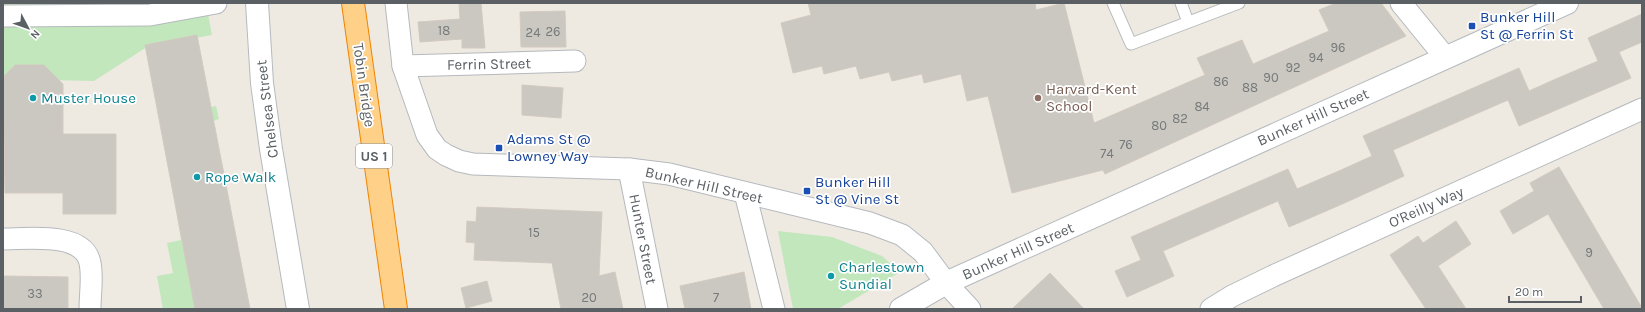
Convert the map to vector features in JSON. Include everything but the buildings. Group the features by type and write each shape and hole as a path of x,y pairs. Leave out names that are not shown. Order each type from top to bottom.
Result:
{"highway":[{"name":"Tobin Bridge","path":"354,9 397,309"}],"main road":[{"name":"Chelsea Street","path":"257,3 262,83 270,141 298,309"},
{"name":"Bunker Hill Street","path":"946,282 1559,5"},
{"path":"901,309 946,282"}],"street":[{"path":"3,16 150,15 216,3"},
{"path":"396,3 403,66"},
{"path":"1401,3 1445,57"},
{"name":"Ferrin Street","path":"403,66 575,61"},
{"name":"Bunker Hill Street","path":"403,66 427,135 437,149 452,159 464,162 497,165 630,169 669,174 870,223 902,235 923,252 946,282"},
{"name":"O'Reilly Way","path":"1211,309 1232,296 1273,276 1642,109"},
{"name":"Hunter Street","path":"630,169 657,309"},
{"path":"745,193 774,309"},
{"path":"3,239 61,240 75,243 84,250 91,267 90,309"},
{"path":"946,282 970,309"}],"lane":[{"path":"1112,3 1131,44 1240,3"},
{"path":"1181,3 1188,22"}],"green space":[{"path":"3,3 206,3 212,35 195,38 208,108 216,106 219,119 208,123 223,167 249,309 163,309 157,276 173,273 167,243 181,240 150,45 94,81 3,79"},
{"path":"778,231 832,237 882,256 900,272 838,309 793,309"}],"place":[{"name":"Bunker Hill St @ Ferrin St","path":"1472,26"},
{"name":"Muster House","path":"33,98"},
{"name":"Harvard-Kent School","path":"1038,98"},
{"name":"Adams St @ Lowney Way","path":"499,148"},
{"name":"Rope Walk","path":"197,177"},
{"name":"Bunker Hill St @ Vine St","path":"807,191"},
{"name":"Charlestown Sundial","path":"831,276"}]}
